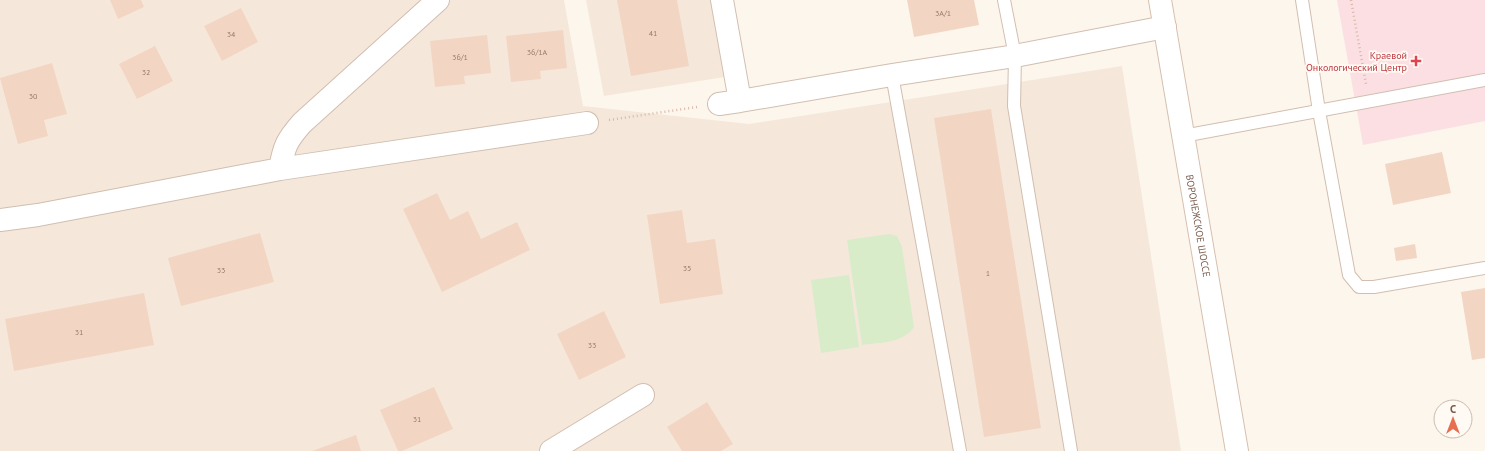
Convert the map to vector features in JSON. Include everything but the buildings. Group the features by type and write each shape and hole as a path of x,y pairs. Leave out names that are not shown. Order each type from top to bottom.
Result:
{"street":[{"path":"280,168 283,149 290,137 302,123 438,0"},
{"path":"722,0 735,72 730,102 1014,56 1165,27"},
{"name":"ВОРОНЕЖСКОЕ ШОССЕ","path":"1160,0 1237,451"},
{"path":"0,220 38,215 280,168 587,123"},
{"path":"552,451 643,396"}],"lane":[{"path":"1004,0 1014,56 1014,106 1072,451"},
{"path":"1302,0 1319,111 1349,275 1359,287 1374,288 1485,268"},
{"path":"892,75 960,451"},
{"path":"1184,136 1485,80"}],"path":[{"path":"1351,0 1369,101"},
{"path":"587,123 730,102"}],"shaded area":[{"path":"0,0 564,0 583,106 749,124 1122,66 1181,451 0,451"},
{"path":"586,0 732,0 744,74 604,96"},
{"name":"Краевой Онкологический Центр","path":"1337,0 1485,0 1485,121 1363,145"}],"green space":[{"path":"889,234 897,236 902,247 914,327 903,337 891,341 862,345 847,240"},
{"path":"849,275 859,347 821,353 811,280"}],"place":[{"name":"Краевой Онкологический Центр","path":"1416,61"}]}
